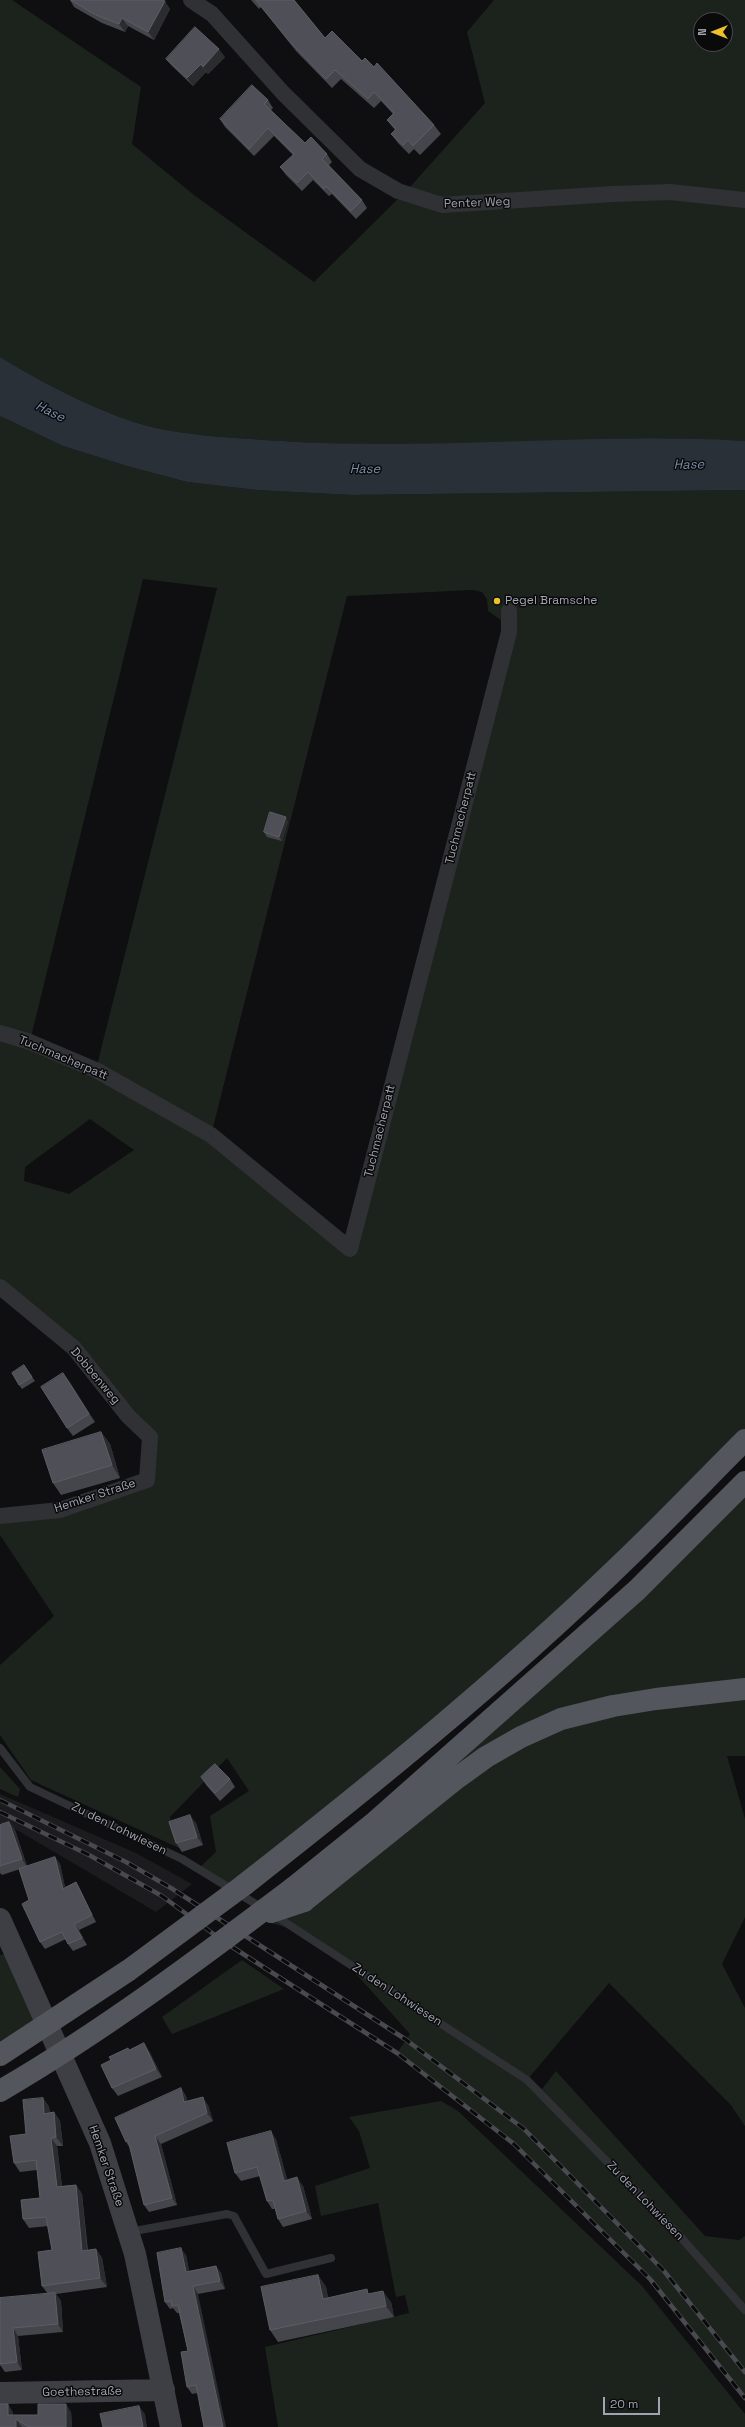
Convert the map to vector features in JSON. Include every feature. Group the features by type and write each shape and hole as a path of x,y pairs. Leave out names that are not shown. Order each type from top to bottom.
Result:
{"highway":[{"path":"0,2056 129,1970 244,1885 355,1798 454,1714 618,1567 745,1440"},
{"path":"298,1894 398,1802 637,1590 745,1482"},
{"path":"0,2091 145,1996 253,1918 298,1894 486,1757 521,1737 562,1719 613,1706 656,1699 745,1689"}],"main road":[{"name":"Hemker Straße","path":"0,1919 8,1954 100,2143 128,2232 171,2427"},
{"name":"Goethestraße","path":"0,2393 164,2390"}],"street":[{"name":"Penter Weg","path":"191,0 212,14 283,93 360,169 398,191 442,205 613,194 670,192 745,200"},
{"name":"Tuchmacherpatt","path":"0,1033 30,1042 96,1070 205,1131 350,1249 507,640 509,611"},
{"name":"Dobbenweg","path":"0,1287 74,1348 128,1416 150,1436"},
{"name":"Hemker Straße","path":"0,1516 60,1510 146,1480 150,1436"}],"lane":[{"name":"Zu den Lohwiesen","path":"0,1748 30,1787 182,1859 303,1932 527,2080 678,2234 745,2310"},
{"path":"128,2232 227,2214 234,2216 266,2274 331,2258"}],"shaded area":[{"path":"0,0 12,0 141,87 132,144 194,195 314,282 410,187 485,103 467,32 494,0 745,0 745,441 629,440 398,445 340,444 207,436 151,427 134,422 100,409 32,376 0,357"},
{"path":"0,416 63,446 127,466 187,482 257,490 351,495 745,490 745,1440 618,1567 234,1892 198,1869 216,1852 210,1816 249,1791 227,1758 170,1817 179,1848 31,1780 0,1735 0,1665 54,1616 0,1535 0,1516 60,1510 146,1480 150,1437 74,1348 0,1287","holes":["143,579 217,588 96,1069 30,1041","472,590 482,592 487,599 488,611 501,620 509,632 350,1249 211,1135 347,596","90,1119 134,1150 69,1194 24,1181 25,1167"]},
{"path":"745,1482 745,1756 727,1756 745,1819 745,1917 722,1964 745,2008 745,2126 731,2105 609,1983 527,2080 539,2093 556,2071 705,2236 739,2240 745,2236 745,2398 650,2279 514,2144 397,2053 410,2034 341,1957 303,1932 253,1918 375,1822"},
{"path":"0,1767 20,1789 18,1797 0,1789"},
{"path":"0,1794 136,1853 192,1884 156,1912 17,1830 0,1823"},
{"path":"15,1953 48,2024 0,2055 0,1955"},
{"path":"242,1960 284,1989 172,2034 162,2017"},
{"path":"441,2101 458,2111 642,2286 745,2414 745,2427 278,2427 265,2347 409,2313 405,2295 396,2297 378,2203 321,2216 315,2186 370,2168 359,2131 349,2117"}],"water":[{"name":"Hase","path":"0,357 32,376 117,416 151,427 207,436 340,444 629,439 745,441 745,490 351,495 257,490 187,482 127,466 63,446 0,416"}],"building":[{"path":"71,0 165,1 148,32 122,18 119,24 96,15"},
{"path":"256,0 294,0 325,38 332,31 362,61 365,58 374,67 377,63 434,125 413,146 408,140 403,145 391,134 396,129 387,120 394,113 374,92 368,99 335,70 326,79 290,42"},
{"path":"195,27 219,49 203,67 201,64 187,78 166,59"},
{"path":"252,85 268,100 264,104 305,143 311,137 327,154 322,159 362,200 351,211 326,186 324,189 308,172 297,183 280,167 294,154 268,128 249,149 220,119"},
{"path":"270,812 286,817 279,837 264,832"},
{"path":"24,1365 32,1377 19,1385 12,1373"},
{"path":"63,1373 89,1414 67,1428 41,1387"},
{"path":"101,1432 112,1465 53,1483 42,1450"},
{"path":"215,1764 230,1779 215,1793 201,1777"},
{"path":"190,1815 197,1837 176,1843 169,1822"},
{"path":"9,1822 22,1859 0,1866 0,1825"},
{"path":"55,1857 63,1889 76,1882 92,1915 74,1924 82,1938 68,1944 62,1932 40,1942 22,1904 29,1900 19,1869"},
{"path":"144,2043 156,2069 112,2088 101,2065 111,2060 109,2057 128,2048 129,2050"},
{"path":"181,2088 184,2102 203,2097 207,2113 155,2136 172,2198 144,2205 128,2140 126,2142 115,2118"},
{"path":"43,2098 44,2114 54,2112 56,2137 51,2138 57,2187 76,2185 82,2251 96,2249 100,2278 42,2286 38,2252 52,2250 46,2217 23,2219 21,2200 40,2198 36,2160 14,2163 10,2136 26,2134 23,2100"},
{"path":"271,2131 284,2181 297,2177 306,2211 278,2219 273,2200 267,2201 257,2167 235,2173 227,2143"},
{"path":"181,2248 186,2272 216,2266 220,2281 193,2286 223,2427 204,2427 196,2385 187,2387 181,2352 188,2351 178,2305 172,2306 171,2301 165,2302 157,2253"},
{"path":"318,2275 323,2299 367,2289 368,2294 383,2291 386,2306 270,2330 261,2287"},
{"path":"55,2293 58,2324 13,2328 17,2362 0,2364 0,2298"},
{"path":"0,2404 8,2404 8,2415 38,2415 38,2404 66,2404 66,2427 29,2427 16,2419 16,2427 0,2427"},
{"path":"139,2406 143,2427 103,2427 100,2414"}],"railway":[{"path":"0,1800 126,1862 171,1888 405,2039 524,2129 664,2271 745,2372"},
{"path":"0,1812 89,1855 162,1896 223,1941 397,2053 514,2144 650,2279 745,2398"}],"place":[{"name":"Pegel Bramsche","path":"497,601"}]}
